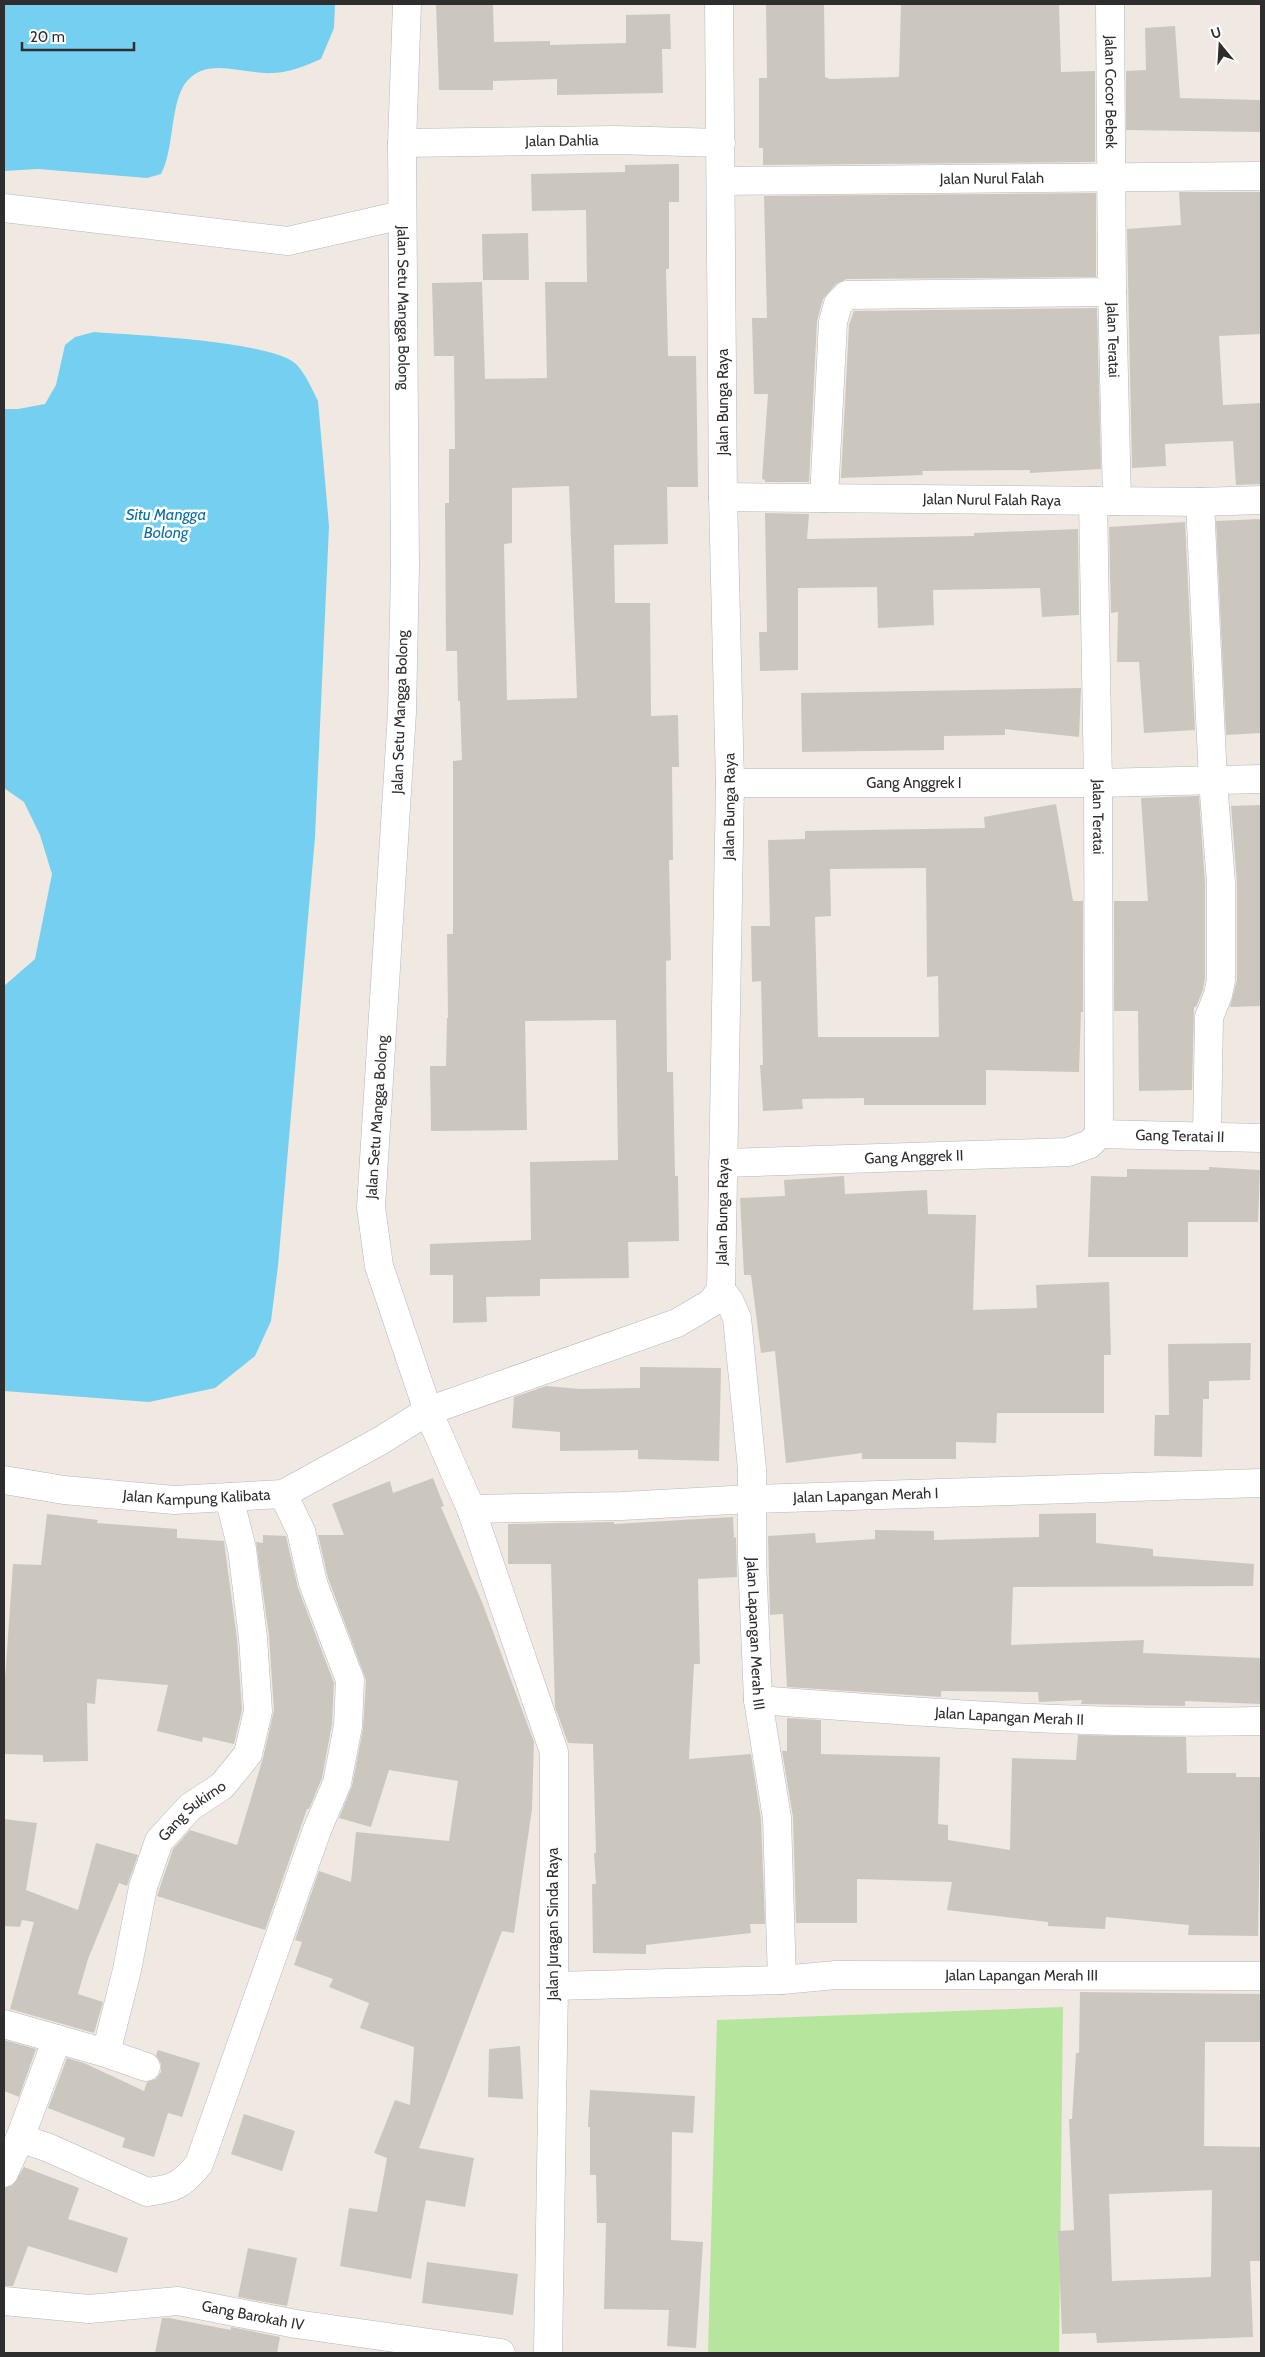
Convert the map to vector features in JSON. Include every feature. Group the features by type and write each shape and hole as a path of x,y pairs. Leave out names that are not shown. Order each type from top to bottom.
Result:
{"street":[{"name":"Jalan Setu Mangga Bolong","path":"407,4 402,143 405,566 402,712 371,1207 379,1266 428,1412 471,1509"},
{"name":"Jalan Bunga Raya","path":"719,4 722,182 723,497 730,783 721,1290"},
{"name":"Jalan Cocor Bebek","path":"1110,4 1112,179"},
{"name":"Jalan Dahlia","path":"402,143 615,140 721,143"},
{"name":"Jalan Nurul Falah","path":"722,182 1261,176"},
{"name":"Jalan Teratai","path":"1100,1134 1098,783 1112,292 1112,179"},
{"path":"4,208 288,241 402,215"},
{"path":"824,498 833,322 838,304 847,295 1112,292"},
{"name":"Jalan Nurul Falah Raya","path":"723,497 1200,502 1261,500"},
{"path":"1200,502 1213,781 1221,883 1221,980 1218,995 1209,1016 1207,1136"},
{"name":"Gang Anggrek I","path":"730,783 1098,783 1261,779"},
{"name":"Gang Teratai II","path":"1100,1134 1261,1138"},
{"name":"Gang Anggrek II","path":"723,1163 1068,1152 1090,1144 1100,1134"},
{"path":"428,1412 677,1323 711,1303 721,1290"},
{"name":"Jalan Lapangan Merah III","path":"721,1290 730,1302 737,1318 752,1469 751,1499 758,1700 778,1818 782,1980"},
{"name":"Jalan Kampung Kalibata","path":"4,1480 64,1490 174,1500 283,1494 372,1446 428,1412"},
{"name":"Jalan Lapangan Merah I","path":"471,1509 622,1506 751,1499 1261,1483"},
{"path":"20,2138 49,2148 147,2192 164,2190 186,2181 199,2164 317,1830 337,1783 348,1726 350,1680 313,1583 302,1531 283,1494"},
{"name":"Gang Sukirno","path":"106,2053 127,1970 143,1887 159,1841 190,1807 222,1786 248,1754 258,1711 254,1646 242,1549 230,1498"},
{"name":"Jalan Juragan Sinda Raya","path":"471,1509 554,1752 554,1986 548,2353"},
{"name":"Jalan Lapangan Merah II","path":"758,1700 935,1714 1175,1723 1261,1721"},
{"name":"Jalan Lapangan Merah III","path":"554,1986 782,1980 836,1975 1261,1976"},
{"path":"4,2024 106,2053 146,2067"},
{"path":"4,2173 20,2138 57,2039"},
{"name":"Gang Barokah IV","path":"4,2301 89,2309 178,2301 296,2324 501,2353"}],"green space":[{"path":"1063,2007 1059,2353 708,2353 717,2020"}],"water":[{"path":"4,4 335,4 334,28 321,59 298,68 273,73 213,68 203,70 193,76 184,85 176,105 168,153 161,174 147,178 38,169 4,171"},
{"name":"Situ Mangga Bolong","path":"94,332 169,337 233,345 261,350 283,357 297,365 318,401 329,526 315,837 278,1266 271,1321 255,1356 215,1388 149,1402 4,1391 4,986 35,959 52,874 40,835 24,802 4,788 4,409 18,409 45,404 56,385 65,345 75,337"}],"building":[{"path":"436,4 493,4 494,42 550,41 550,45 626,43 626,15 670,14 671,49 662,49 663,93 557,95 557,79 493,81 493,90 439,90"},
{"path":"766,4 824,4 825,77 830,79 899,77 901,4 1059,4 1061,72 1095,71 1095,162 763,165 763,148 759,148 759,78 767,78"},
{"path":"1175,26 1180,98 1261,100 1261,132 1126,130 1126,71 1146,70 1145,28"},
{"path":"679,164 679,202 669,202 669,269 666,269 668,356 696,356 698,487 667,487 668,544 614,545 615,603 650,603 651,716 678,715 679,767 672,767 673,860 669,860 671,960 666,961 667,1072 673,1072 675,1176 678,1176 679,1241 628,1242 629,1278 540,1279 540,1296 486,1297 487,1322 453,1323 453,1275 430,1275 430,1244 531,1240 530,1162 618,1160 616,1020 525,1021 527,1130 431,1131 430,1066 446,1066 448,1018 447,934 453,934 453,761 462,760 457,651 446,651 445,503 449,503 449,449 455,449 454,356 434,356 432,283 482,282 485,379 547,378 545,282 587,282 586,210 532,211 531,174 625,172 625,165","holes":["569,486 577,698 507,700 504,544 512,543 512,488"]},
{"path":"1179,192 1261,192 1261,334 1219,336 1223,405 1261,403 1261,484 1236,485 1233,441 1165,444 1166,466 1132,468 1127,229 1181,225"},
{"path":"1096,193 1096,277 847,279 836,284 823,299 817,321 809,482 765,482 762,479 768,394 754,394 752,318 767,318 764,196"},
{"path":"528,233 529,280 483,280 482,234"},
{"path":"1097,308 1101,469 1030,473 1030,470 922,471 923,475 841,478 849,325 854,311"},
{"path":"765,513 809,514 807,539 974,536 974,533 1078,529 1079,615 1042,617 1040,588 933,590 934,625 878,628 877,587 798,588 798,670 760,671 759,632 767,632"},
{"path":"1261,519 1261,733 1226,735 1216,521"},
{"path":"1185,522 1195,730 1144,733 1139,662 1117,662 1118,612 1111,613 1109,527"},
{"path":"1081,688 1079,737 1005,729 1005,735 944,736 944,750 802,752 801,693"},
{"path":"1199,796 1205,884 1205,978 1203,990 1196,1007 1194,1007 1192,1090 1139,1091 1138,1011 1114,1011 1114,901 1148,901 1141,798"},
{"path":"1056,804 1073,901 1083,901 1083,1012 1081,1012 1079,1072 986,1070 986,1105 864,1105 864,1098 802,1099 803,1109 763,1111 760,1065 763,1065 761,981 752,982 751,926 770,926 768,840 805,839 805,831 985,828 984,817","holes":["926,868 927,977 938,976 939,1037 818,1037 815,917 831,916 830,869"]},
{"path":"1261,805 1261,1006 1230,1007 1237,980 1237,883 1231,806"},
{"path":"1209,1167 1260,1170 1258,1222 1188,1222 1188,1257 1088,1257 1091,1176 1127,1177 1127,1169 1209,1170"},
{"path":"844,1176 845,1194 927,1190 928,1214 976,1215 973,1310 1037,1308 1036,1285 1109,1282 1111,1355 1104,1355 1104,1413 997,1413 996,1443 956,1442 956,1459 862,1459 862,1453 786,1463 775,1351 761,1353 751,1275 744,1275 740,1198 785,1196 784,1180"},
{"path":"1251,1343 1250,1380 1209,1381 1209,1399 1203,1399 1202,1457 1154,1456 1155,1415 1169,1415 1168,1344"},
{"path":"640,1367 721,1368 719,1461 638,1459 638,1450 560,1451 560,1432 512,1428 514,1397 546,1386 580,1389 640,1388"},
{"path":"433,1478 444,1506 441,1507 482,1602 534,1742 532,1809 514,1933 502,1931 419,2148 474,2158 465,2207 426,2200 411,2279 340,2266 349,2208 377,2212 387,2158 374,2153 395,2100 410,2105 414,2047 360,2028 369,2003 329,1987 333,1979 294,1965 302,1942 295,1940 319,1871 351,1882 356,1832 449,1841 458,1781 389,1770 371,1827 339,1818 352,1786 363,1729 366,1680 328,1578 318,1535 344,1535 332,1504 390,1481 393,1493"},
{"path":"1096,1513 1096,1543 1153,1549 1153,1556 1254,1564 1253,1586 1013,1587 1011,1645 1144,1640 1143,1653 1261,1658 1261,1704 1185,1701 1185,1706 1081,1704 1082,1700 1039,1702 1038,1692 941,1691 941,1697 787,1687 783,1614 770,1615 768,1536 815,1533 816,1543 875,1539 875,1530 934,1531 934,1540 1039,1537 1039,1514"},
{"path":"47,1514 98,1520 97,1523 177,1529 177,1538 224,1541 237,1639 242,1710 234,1744 203,1737 202,1742 157,1731 168,1685 97,1679 95,1704 87,1703 88,1761 43,1762 43,1755 4,1754 4,1693 13,1564 41,1565"},
{"path":"733,1517 734,1538 736,1537 737,1577 698,1579 700,1664 694,1664 689,1759 751,1754 761,1819 765,1924 750,1924 751,1933 646,1945 646,1954 593,1953 592,1884 596,1884 594,1853 596,1853 593,1744 568,1743 555,1707 551,1564 508,1564 508,1524 614,1522 614,1524"},
{"path":"263,1535 286,1536 298,1588 334,1683 332,1724 322,1778 309,1809 307,1809 265,1930 157,1896 173,1849 190,1830 237,1845 263,1758 274,1710 269,1636 256,1542 263,1543"},
{"path":"787,1718 821,1720 821,1754 940,1757 938,1824 948,1825 948,1840 1010,1850 1012,1758 1076,1760 1078,1735 1186,1737 1187,1773 1236,1773 1236,1777 1261,1777 1258,1936 1188,1935 1189,1925 1106,1917 1105,1929 1048,1926 1048,1922 947,1910 952,1882 857,1879 857,1923 796,1923 793,1817 782,1751 787,1751"},
{"path":"4,1819 37,1823 26,1890 78,1910 96,1843 138,1855 127,1886 119,1883 88,1959 78,1994 103,2002 94,2033 10,2009 34,1922 22,1920 20,1927 4,1926"},
{"path":"1080,1992 1261,1994 1261,2042 1205,2042 1204,2146 1261,2147 1261,2261 1250,2261 1253,2337 1097,2343 1096,2333 1062,2334 1058,2231 1074,2230 1069,2119 1072,2119 1076,2053 1079,2053","holes":["1212,2190 1211,2277 1112,2281 1109,2194"]},
{"path":"4,2040 36,2049 19,2097 4,2091"},
{"path":"520,2046 523,2099 488,2097 489,2049"},
{"path":"158,2050 200,2063 182,2117 168,2113 154,2157 122,2147 125,2138 48,2108 67,2058 84,2063 144,2091 147,2082 156,2079 161,2072 161,2064 156,2055"},
{"path":"590,2090 695,2096 693,2133 672,2132 671,2240 703,2242 696,2348 667,2346 669,2310 604,2309 606,2223 597,2223 596,2175 590,2175 590,2127 588,2127"},
{"path":"244,2114 295,2131 282,2171 231,2154"},
{"path":"24,2167 79,2188 68,2219 128,2238 117,2273 28,2246 13,2286 4,2286 4,2188 13,2185"},
{"path":"248,2248 297,2258 287,2306 238,2297"},
{"path":"427,2262 518,2274 513,2315 422,2303"},
{"path":"162,2318 231,2330 231,2327 280,2337 277,2353 155,2353"}]}
